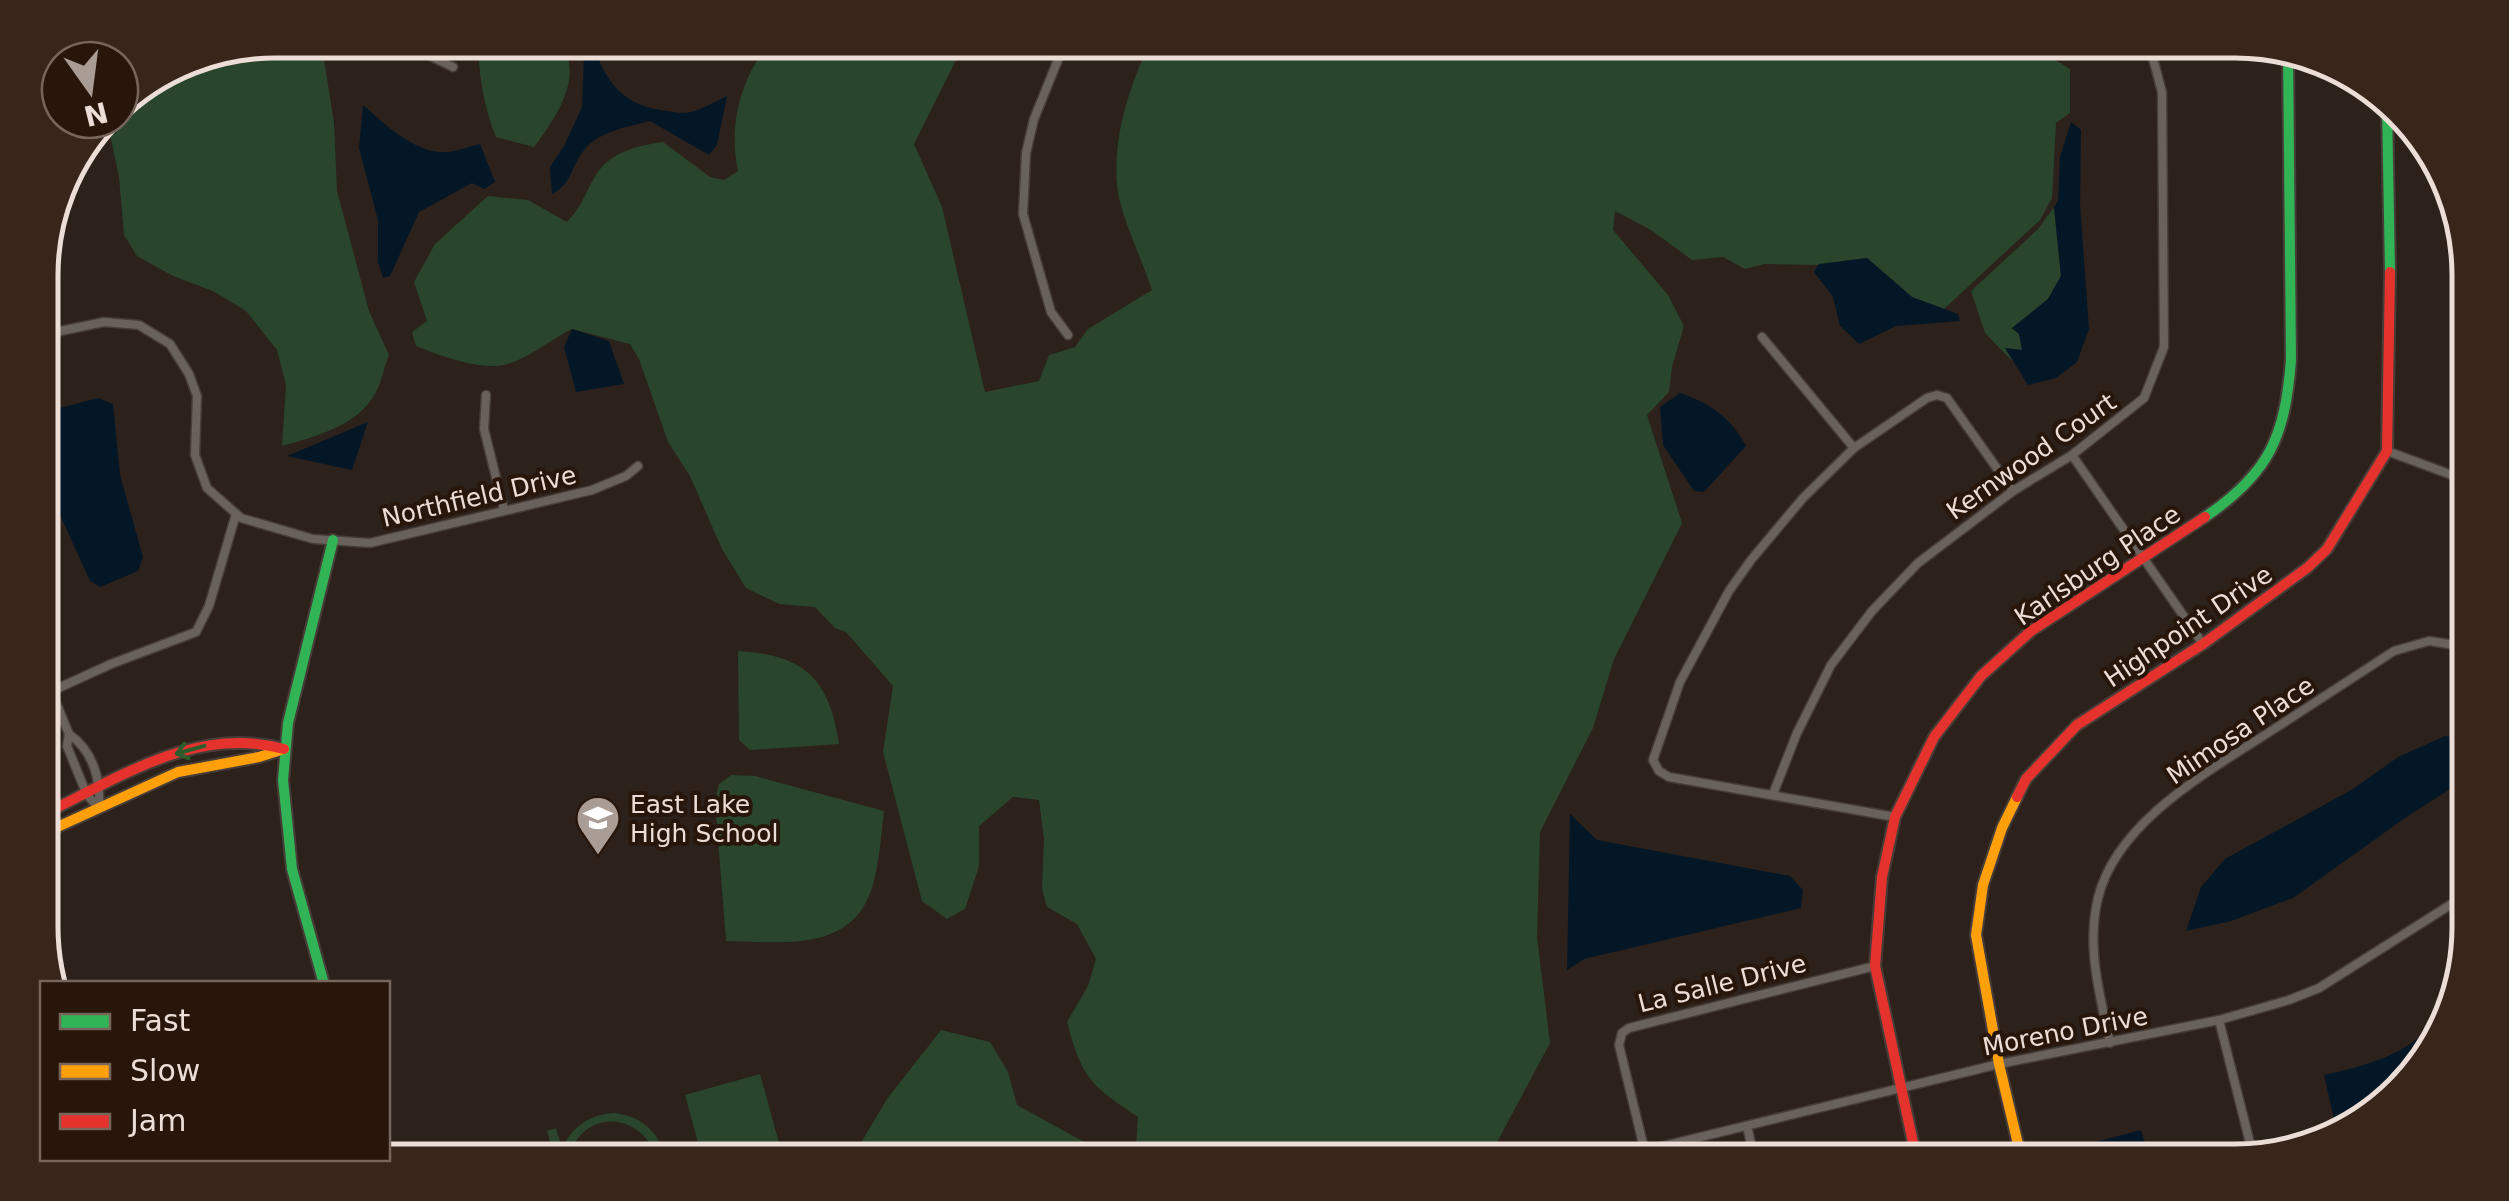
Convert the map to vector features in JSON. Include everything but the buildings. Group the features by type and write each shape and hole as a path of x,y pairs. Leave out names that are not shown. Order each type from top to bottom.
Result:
{"street":[{"path":"435,58 454,67"},
{"path":"1059,58 1034,119 1026,153 1023,214 1051,312 1068,335"},
{"name":"Kernwood Court","path":"1773,794 1831,665 1872,611 1918,563 2013,491 2072,455 2144,398 2164,346 2162,92 2153,58"},
{"name":"Karlsburg Place","path":"1913,1143 1875,966 1882,877 1895,817 1934,737 1981,676 2031,631 2216,509 2248,482 2271,453 2287,410 2291,360 2288,65"},
{"name":"Highpoint Drive","path":"2018,1143 1976,935 1982,885 2026,779 2077,724 2203,644 2307,568 2327,549 2387,451 2392,322 2387,120"},
{"name":"Northfield Drive","path":"58,331 104,322 139,326 170,344 189,374 197,396 195,455 207,488 236,514 313,539 370,543 592,490 626,476 638,466"},
{"path":"1762,337 1854,448"},
{"path":"486,395 484,429 504,510"},
{"path":"1895,817 1668,777 1652,760 1680,682 1729,590 1803,498 1854,448 1927,398 1938,395 1947,398 2013,491"},
{"path":"2387,451 2452,475"},
{"path":"2072,455 2203,644"},
{"path":"58,689 196,632 209,606 236,514"},
{"path":"323,981 300,910 288,825 284,749 298,676 333,540"},
{"name":"Mimosa Place","path":"2110,1042 2096,976 2094,920 2109,868 2132,835 2188,786 2394,651 2430,641 2452,644"},
{"path":"58,707 69,734 67,746 87,795 99,808"},
{"path":"69,734 83,744 101,787 99,808"},
{"path":"58,808 168,756 211,744 266,740 284,749"},
{"path":"58,827 175,773 214,762 268,756 284,749"},
{"name":"Moreno Drive","path":"1666,1143 1999,1064 2219,1020 2319,988 2452,905"},
{"name":"La Salle Drive","path":"1643,1143 1619,1045 1622,1033 1629,1028 1875,966"},
{"path":"2219,1020 2250,1143"},
{"path":"1747,1126 1751,1143"}],"green space":[{"path":"324,58 334,123 337,191 369,311 389,355 376,392 348,421 282,446 286,385 277,350 246,311 137,256 124,235 111,140 140,140 140,104 192,74 232,62"},
{"path":"479,58 568,58 565,95 534,147 496,137"},
{"path":"759,58 957,58 914,144 942,207 985,392 1039,381 1049,355 1075,347 1088,329 1152,290 1122,209 1116,166 1125,110 1143,58 2052,58 2070,69 2070,113 2056,123 2052,198 2040,220 1944,309 1912,297 1867,258 1818,265 1764,264 1745,269 1723,257 1692,260 1651,230 1615,211 1613,230 1668,295 1684,326 1669,392 1647,415 1682,523 1614,659 1593,728 1540,832 1537,937 1550,1043 1496,1143 1136,1144 1138,1117 1090,1078 1067,1022 1088,986 1096,959 1077,924 1047,907 1042,889 1044,839 1039,800 1013,797 979,826 979,866 965,909 947,919 922,901 883,752 893,686 846,632 835,628 815,607 779,604 746,588 722,549 690,476 668,442 630,344 572,329 513,362 483,366 416,346 412,332 427,321 414,282 435,244 488,196 528,200 567,222 606,163 632,149 663,142 710,177 724,180 738,171 736,119"},
{"path":"2054,207 2061,276 2048,299 2012,329 2019,333 2023,350 2006,349 2013,362 1985,333 1971,291 2038,229"},
{"path":"738,651 781,658 810,675 828,703 839,744 750,750 739,740"},
{"path":"731,775 755,776 884,811 874,880 865,904 852,921 815,939 726,941 715,801 719,784"},
{"path":"941,1030 990,1042 1008,1072 1017,1105 1087,1144 860,1144 887,1099"},
{"path":"760,1074 779,1144 698,1144 685,1095"},
{"path":"615,1113 634,1118 649,1128 661,1144 650,1144 626,1124 612,1122 585,1131 575,1144 564,1144 583,1123"},
{"path":"556,1128 561,1144 550,1144 547,1131"}],"water":[{"path":"584,58 599,58 617,89 638,104 652,108 688,113 727,96 717,145 709,155 650,121 632,125 590,144 564,185 552,194 550,167 582,107"},
{"path":"363,105 402,137 424,149 448,152 480,144 495,182 484,189 472,183 419,212 390,276 383,278 378,262 378,220 359,148"},
{"path":"2071,122 2081,130 2080,205 2089,329 2077,362 2056,378 2028,385 2005,348 2022,350 2019,334 2012,328 2048,299 2061,276 2054,207 2058,201 2060,157"},
{"path":"1867,258 1912,297 1958,314 1960,321 1896,326 1859,344 1840,326 1833,297 1814,272 1819,264"},
{"path":"572,329 609,341 624,384 576,392 564,347"},
{"path":"1680,393 1719,413 1746,446 1704,492 1694,491 1663,445 1660,407"},
{"path":"98,398 113,404 120,475 143,557 138,571 100,587 90,581 58,510 58,409"},
{"path":"368,422 352,470 287,456"},
{"path":"2445,736 2452,737 2452,788 2293,898 2231,921 2186,931 2201,887 2225,859 2353,789 2398,757"},
{"path":"1570,814 1597,840 1790,876 1803,890 1801,908 1584,959 1567,970"},
{"path":"2423,1033 2388,1080 2367,1099 2334,1119 2324,1075 2371,1063"},
{"path":"2141,1130 2145,1143 2091,1143"}],"traffic: fast":[{"path":"2205,517 2245,485 2259,468 2284,410 2291,360 2288,65"},
{"path":"2387,120 2390,272"},
{"path":"323,981 292,869 283,780 288,723 333,540"}],"traffic: slow":[{"path":"58,827 178,772 284,749"},
{"path":"2017,797 1983,885 1976,935 2018,1143"}],"traffic: jam":[{"path":"2017,797 2026,779 2077,725 2203,644 2327,549 2387,451 2390,272"},
{"path":"1913,1143 1875,966 1882,877 1895,817 1934,737 1981,676 2031,631 2205,517"},
{"path":"58,807 129,772 189,750 251,743 284,749"}],"place":[{"name":"East Lake High School","path":"598,856"}]}
